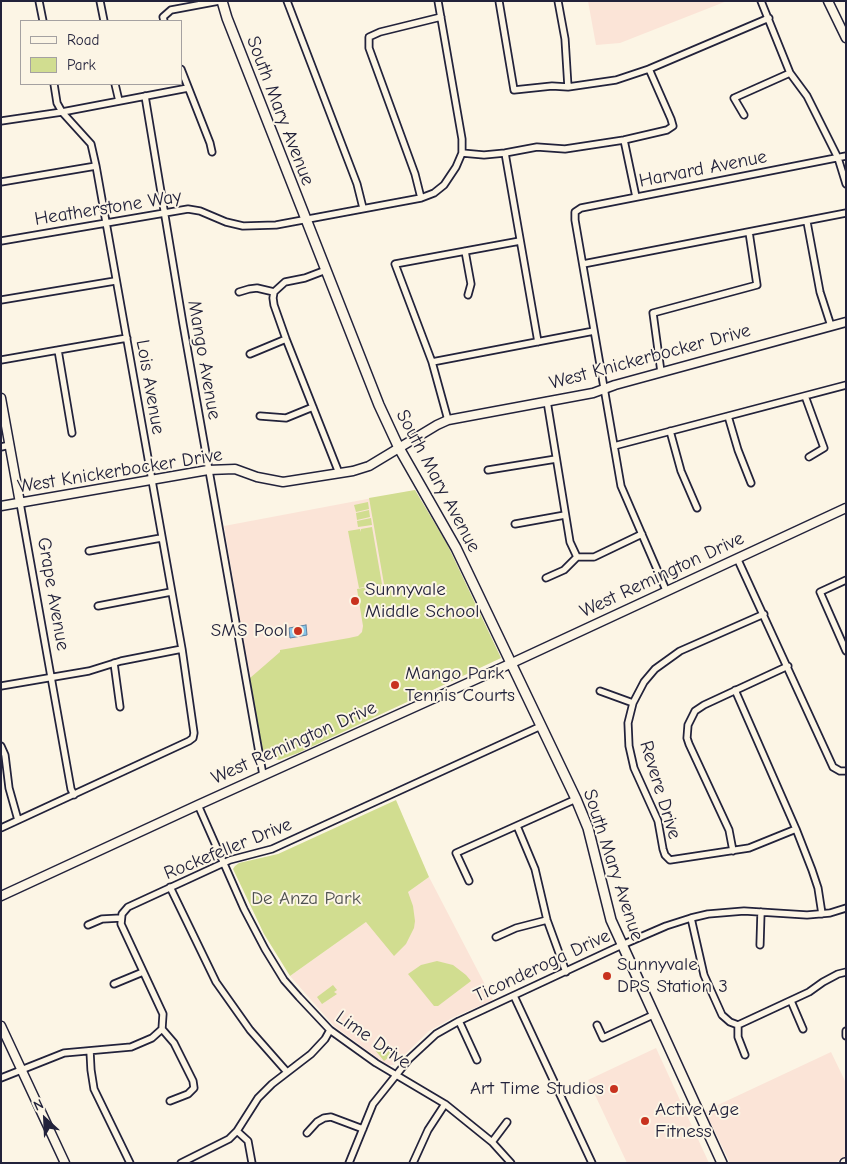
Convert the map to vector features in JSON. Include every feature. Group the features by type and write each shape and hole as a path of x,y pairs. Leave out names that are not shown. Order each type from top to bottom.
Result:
{"main road":[{"name":"South Mary Avenue","path":"220,1 369,382 400,448 456,548 576,799 588,828 611,920 722,1163"}],"street":[{"path":"39,1 43,20"},
{"path":"100,1 104,20"},
{"path":"164,19 171,10 220,1"},
{"path":"287,1 357,184 363,208"},
{"path":"438,1 462,139 462,153 505,154 537,147 565,149 624,140 667,130 673,126 649,69"},
{"path":"498,1 514,90 552,86 568,87 616,80 649,69 769,18"},
{"path":"558,1 564,39 568,87"},
{"path":"761,1 790,72 807,96 838,158 846,184"},
{"path":"828,1 846,38"},
{"path":"421,198 369,48 369,37 380,32 441,18"},
{"path":"182,72 212,152"},
{"path":"744,115 734,98 790,72"},
{"name":"Lois Avenue","path":"54,85 57,103 62,112 91,144 96,166 182,649 194,733 190,741 74,795"},
{"path":"116,85 118,101"},
{"path":"1,121 62,112 188,88"},
{"name":"Mango Avenue","path":"145,96 208,470 263,775"},
{"path":"624,140 636,197"},
{"name":"Heatherstone Way","path":"1,241 188,209 200,211 226,222 244,226 276,225 305,218 421,198 434,193 444,185 451,177 462,153"},
{"path":"505,154 538,342"},
{"name":"Harvard Avenue","path":"583,264 574,220 576,212 581,208 846,156"},
{"path":"1,182 96,166"},
{"path":"666,590 621,486 583,264 846,213"},
{"path":"807,222 820,292 831,326"},
{"path":"661,372 653,313 757,285 749,232"},
{"path":"448,420 432,362 395,264 520,241"},
{"path":"465,251 471,284 468,295"},
{"path":"326,270 305,278 285,282 274,292 274,306 339,473"},
{"path":"1,300 116,280"},
{"path":"239,292 256,288 274,292"},
{"name":"West Knickerbocker Drive","path":"1,506 208,470 235,469 257,477 283,482 339,473 369,466 437,424 448,420 593,393 661,372 846,322"},
{"path":"432,362 594,332"},
{"path":"1,360 127,338"},
{"path":"250,354 286,338"},
{"path":"58,350 72,433"},
{"path":"614,446 846,384"},
{"path":"805,396 824,448 809,457"},
{"name":"Grape Avenue","path":"1,398 71,789 74,795"},
{"path":"547,401 570,542 577,557"},
{"path":"260,416 286,418 313,407"},
{"path":"728,416 751,484"},
{"path":"670,431 681,471 697,508"},
{"path":"1,447 10,445"},
{"path":"488,470 556,459"},
{"name":"West Remington Drive","path":"1,896 846,508"},
{"path":"516,524 566,515"},
{"path":"546,578 564,570 577,557 594,556 642,534"},
{"path":"89,551 161,538"},
{"path":"737,558 834,767 840,772 846,770"},
{"path":"846,580 820,592 846,651"},
{"path":"98,606 171,592"},
{"name":"Revere Drive","path":"733,851 678,860 670,860 665,855 658,822 634,768 628,734 630,712 633,703 649,676 671,656 764,614"},
{"path":"1,686 89,671 114,663 182,649"},
{"path":"114,663 120,708"},
{"path":"788,666 704,705 695,711 687,731 689,744 729,830 733,851 754,846 796,829"},
{"path":"735,690 796,829 818,888 822,914"},
{"path":"600,691 633,703"},
{"name":"Rockefeller Drive","path":"121,918 128,907 170,887 238,857 272,849 542,726"},
{"path":"2,746 9,788 18,820"},
{"path":"1,828 74,795"},
{"path":"469,881 456,853 576,799"},
{"name":"Lime Drive","path":"198,805 244,909 284,980 330,1030 376,1063 445,1104 492,1142 511,1163"},
{"path":"516,826 535,868 547,920 566,972"},
{"path":"170,887 216,982 250,1030 287,1072"},
{"name":"Ticonderoga Drive","path":"349,1163 373,1104 409,1059 429,1040 459,1021 622,945 666,926 691,918 727,912 808,915 822,914 846,908"},
{"path":"760,945 761,912"},
{"path":"88,925 102,919 121,918 123,929 162,1014 162,1029 174,1043 193,1081 194,1088 188,1094 170,1101"},
{"path":"691,918 704,975 722,1015 730,1022 738,1025 791,1001 838,974 846,972"},
{"path":"496,937 516,928 547,920"},
{"path":"114,984 143,972"},
{"path":"514,996 592,1163"},
{"path":"791,1001 803,1029"},
{"path":"597,1025 603,1038 653,1015"},
{"path":"459,1021 477,1060"},
{"path":"738,1025 738,1037 745,1055"},
{"path":"1,1026 65,1163"},
{"path":"1,1078 57,1055 131,1047 152,1038 162,1029"},
{"path":"182,1163 229,1139 237,1131 258,1098 272,1084 311,1054 325,1039 330,1030"},
{"path":"846,1031 846,1036"},
{"path":"90,1051 94,1089 130,1163"},
{"path":"413,1163 424,1138 445,1104"},
{"path":"308,1133 317,1122 331,1117 363,1129"},
{"path":"492,1142 507,1122"},
{"path":"237,1131 248,1142 252,1163"}],"shaded area":[{"path":"588,1 727,1 620,43 596,45"},
{"name":"Sunnyvale Middle School","path":"415,490 447,544 501,658 298,753 279,760 263,755 224,526"},
{"path":"429,877 493,1000 454,1017 429,1031 394,1065 387,1065 334,1026 290,976"},
{"path":"656,1048 709,1163 627,1163 588,1080"},
{"path":"831,1052 846,1083 846,1157 834,1163 730,1163 705,1111"}],"green space":[{"name":"Sunnyvale Middle School","path":"415,490 447,544 501,658 298,753 279,760 263,755 250,678 280,650 349,638 358,636 362,632 363,626 357,589 384,584 369,498"},
{"path":"368,502 369,509 356,512 354,505"},
{"path":"369,510 370,517 357,520 356,513"},
{"path":"371,518 372,525 358,527 357,521"},
{"path":"372,527 382,584 371,586 370,583 370,586 359,588 348,531 360,529 360,532 361,529"},
{"name":"De Anza Park","path":"396,800 429,877 408,892 413,906 415,921 414,928 406,944 394,956 366,922 290,976 264,934 233,869 239,863 278,854"},
{"path":"437,961 453,965 471,981 438,1006 434,1006 408,974 421,965"},
{"path":"333,985 337,990 334,992 337,994 322,1004 317,997"},
{"path":"384,1043 393,1054 384,1061 375,1050"}],"water":[{"name":"SMS Pool","path":"306,625 307,635 290,638 289,628"}],"place":[{"name":"Sunnyvale Middle School","path":"355,601"},
{"name":"SMS Pool","path":"298,631"},
{"name":"Mango Park Tennis Courts","path":"395,685"},
{"name":"Sunnyvale DPS Station 3","path":"607,976"},
{"name":"Art Time Studios","path":"614,1089"},
{"name":"Active Age Fitness","path":"645,1121"}]}
